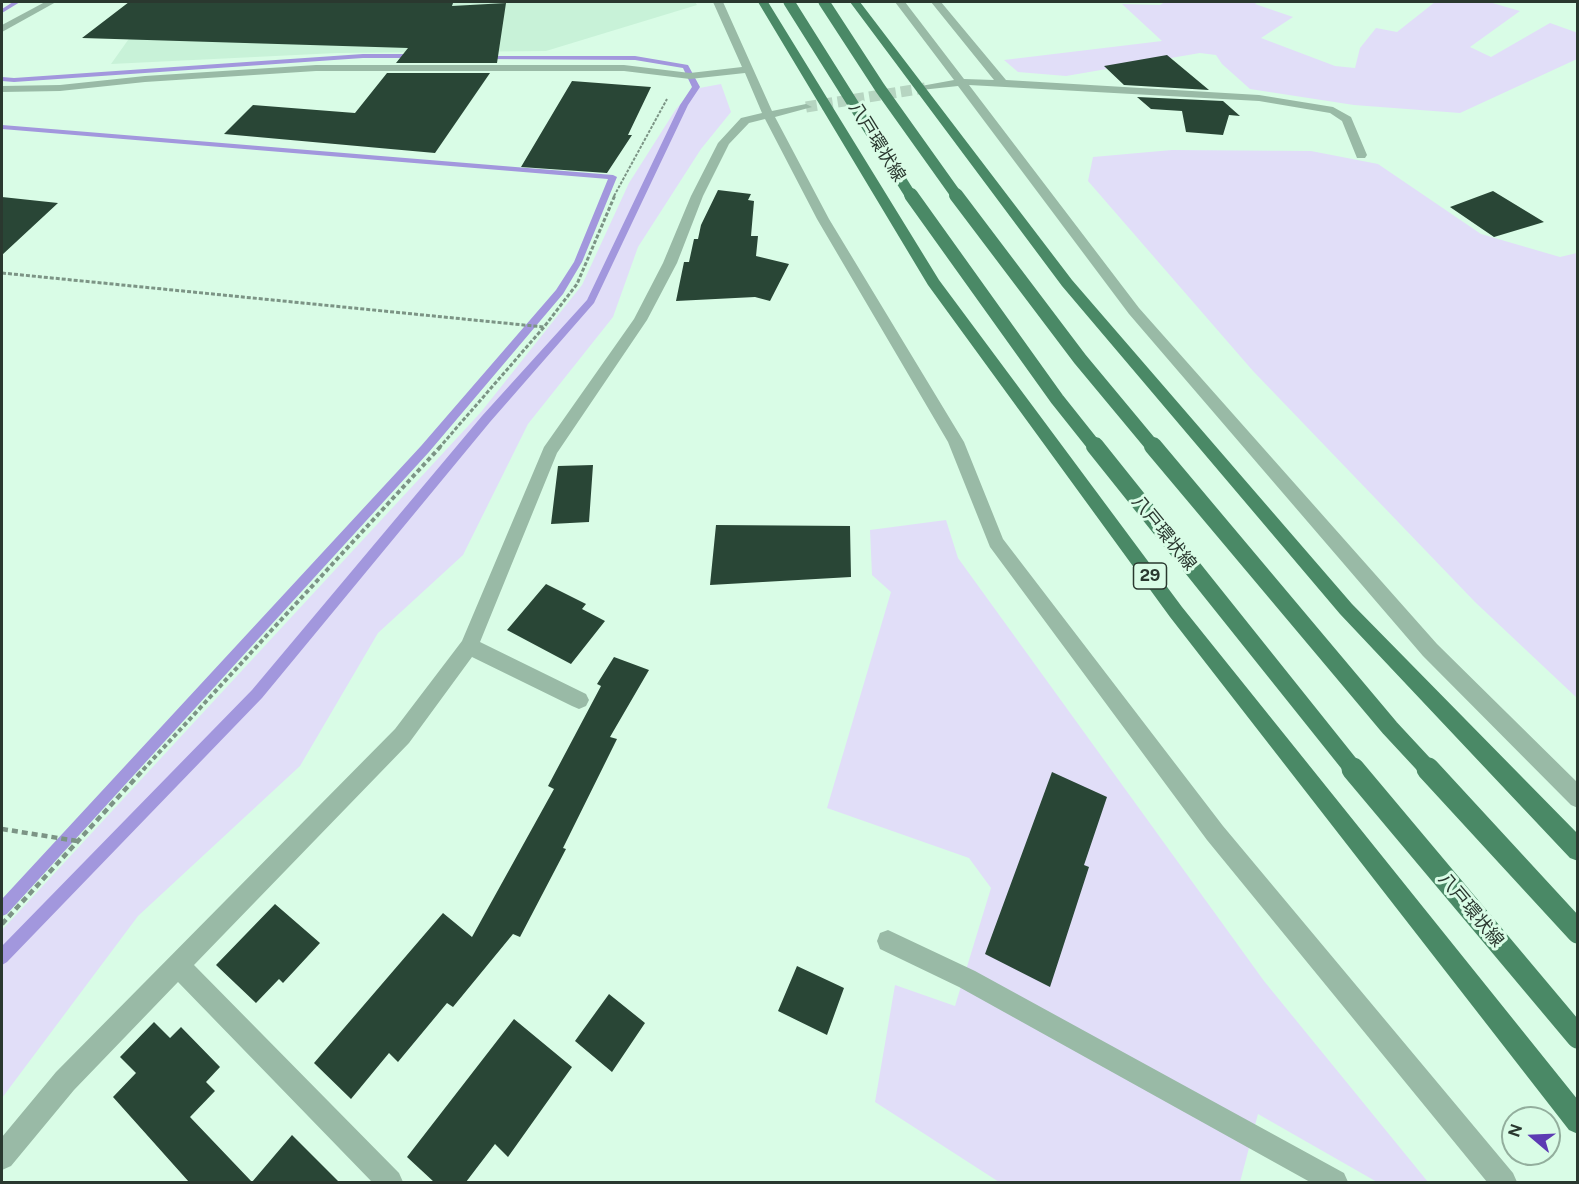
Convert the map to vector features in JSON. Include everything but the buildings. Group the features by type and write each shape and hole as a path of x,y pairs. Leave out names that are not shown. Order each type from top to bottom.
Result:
{"main road":[{"name":"29","path":"763,2 933,282 1176,612 1578,1122"},
{"name":"八戸環状線","path":"789,2 927,221 1057,399 1346,761 1578,1036"},
{"name":"八戸環状線","path":"824,2 880,88 981,230 1080,359 1390,728 1578,932"},
{"path":"855,2 1067,283 1346,609 1578,850"}],"street":[{"path":"2,29 51,2"},
{"path":"718,2 768,114 823,219 956,442 996,542 1215,833 1504,1182"},
{"path":"900,2 963,82 1134,311 1430,650 1578,798"},
{"path":"936,2 1003,83"},
{"path":"2,89 60,88 145,79 316,68 624,68 690,76 747,70"},
{"path":"925,88 963,82 1003,83 1259,98 1333,110 1347,119 1361,155"},
{"path":"2,1157 65,1081 402,736 469,646 550,451 640,320 670,264 697,196 724,143 745,120 806,107"},
{"path":"469,646 579,700"},
{"path":"888,941 967,979 1335,1182"},
{"path":"178,965 390,1182"}],"path":[{"path":"2,924 459,426 544,327 577,284 621,180 675,86 690,76"},
{"path":"2,273 544,327"},
{"path":"2,828 77,841"}],"shaded area":[{"path":"155,2 695,2 697,5 546,51 337,53 111,64"},
{"path":"1165,2 1258,2 1255,4 1293,17 1261,38 1335,66 1355,68 1360,48 1376,28 1397,32 1435,2 1489,2 1520,11 1470,47 1491,57 1550,23 1578,33 1577,59 1460,113 1354,105 1250,89 1222,64 1216,55 1200,53 1066,76 1018,72 1004,60 1162,41 1122,4 1160,5"},
{"path":"721,84 731,112 701,149 638,247 613,317 528,424 463,555 378,633 300,766 138,916 2,1098 2,930 481,412 582,285 629,183 676,109 694,89"},
{"path":"1172,150 1311,151 1378,164 1481,234 1560,257 1577,253 1577,698 1475,602 1253,371 1088,181 1093,157"},
{"path":"946,520 958,558 1264,981 1428,1182 1377,1182 1258,1114 1240,1182 999,1182 875,1102 895,985 955,1006 991,888 969,858 827,808 891,592 872,575 870,530"}],"waterway":[{"path":"2,11 17,2"},
{"path":"2,79 363,56 416,56"},
{"path":"2,957 257,694 486,419 591,301 684,105 696,87 686,66 635,58 482,57"},
{"path":"2,127 613,177 578,262 560,292 425,449 2,909"}],"tunnel":[{"path":"806,107 925,88"}]}
